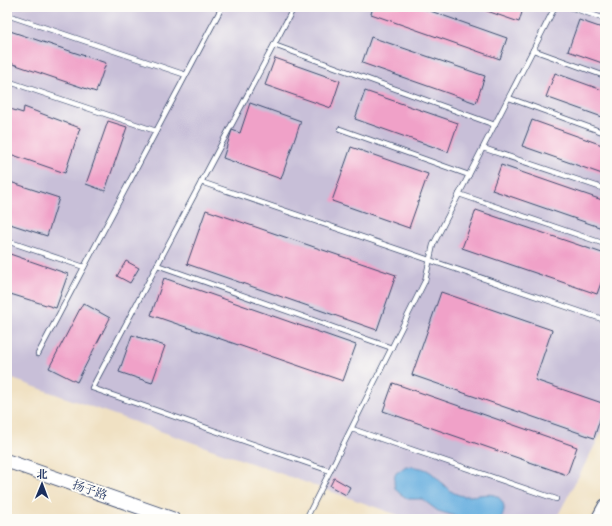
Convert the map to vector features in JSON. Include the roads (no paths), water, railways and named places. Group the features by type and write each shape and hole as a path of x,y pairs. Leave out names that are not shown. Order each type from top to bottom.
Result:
{"street":[{"name":"扬子路","path":"7,461 173,519"},
{"path":"598,519 605,506"}],"lane":[{"path":"38,354 222,7"},
{"path":"294,7 92,388 330,471"},
{"path":"306,519 425,281 433,245 555,8 549,7"},
{"path":"570,7 605,19"},
{"path":"7,15 186,75"},
{"path":"274,45 495,125"},
{"path":"533,50 605,76"},
{"path":"7,82 156,131"},
{"path":"508,98 605,133"},
{"path":"340,129 469,175"},
{"path":"483,148 605,189"},
{"path":"200,182 605,320"},
{"path":"459,194 605,244"},
{"path":"7,241 84,268"},
{"path":"157,265 392,348"},
{"path":"352,429 556,499"}],"water":[{"path":"406,466 427,470 436,476 446,487 459,495 469,496 490,494 498,497 504,504 501,519 466,519 438,511 422,499 408,499 399,493 395,488 394,483 395,474"}]}
